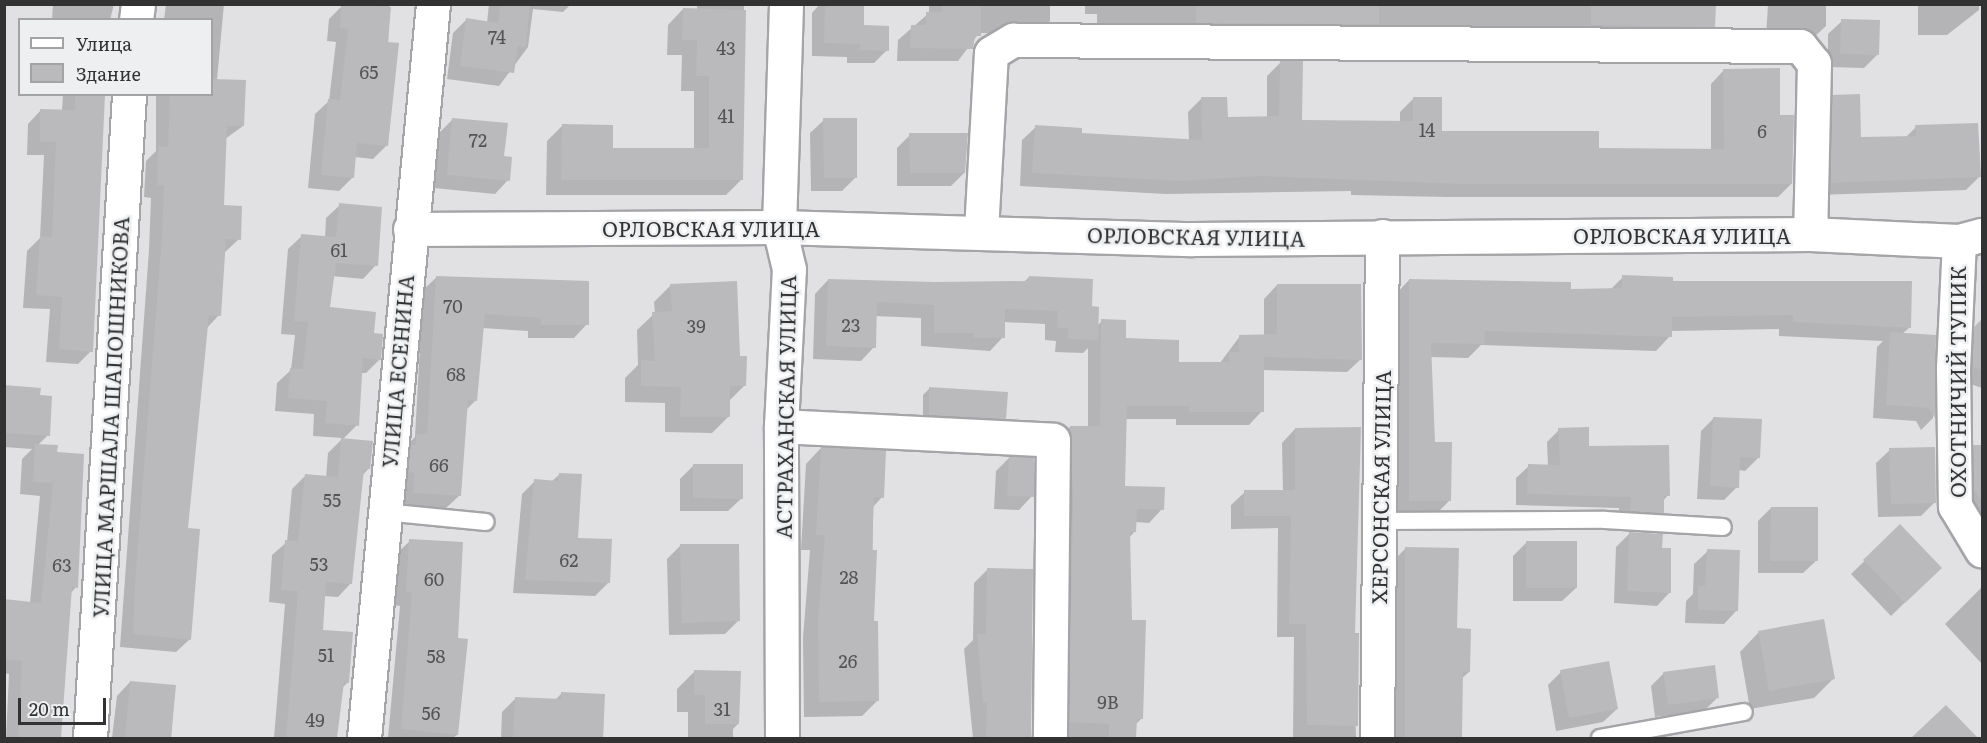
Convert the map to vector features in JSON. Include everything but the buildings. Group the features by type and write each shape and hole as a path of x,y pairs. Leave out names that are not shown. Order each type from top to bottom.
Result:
{"street":[{"name":"УЛИЦА ЕСЕНИНА","path":"364,738 410,229 433,4"},
{"name":"АСТРАХАНСКАЯ УЛИЦА","path":"782,738 781,426 789,269 778,227 786,4"},
{"path":"981,231 991,53 1013,40 1800,46 1814,63 1810,234"},
{"name":"УЛИЦА МАРШАЛА ШАПОШНИКОВА","path":"90,738 129,96"},
{"name":"ОРЛОВСКАЯ УЛИЦА","path":"410,229 778,227 981,231 1191,239 1810,234 1971,238"},
{"name":"ХЕРСОНСКАЯ УЛИЦА","path":"1377,738 1381,521 1382,236"},
{"name":"ОХОТНИЧИЙ ТУПИК","path":"1971,238 1953,368 1954,506 1983,551"},
{"path":"781,426 1053,440 1050,738"}],"lane":[{"path":"384,512 486,522"},
{"path":"1381,521 1605,520 1723,527"},
{"path":"1600,738 1744,712"}]}
